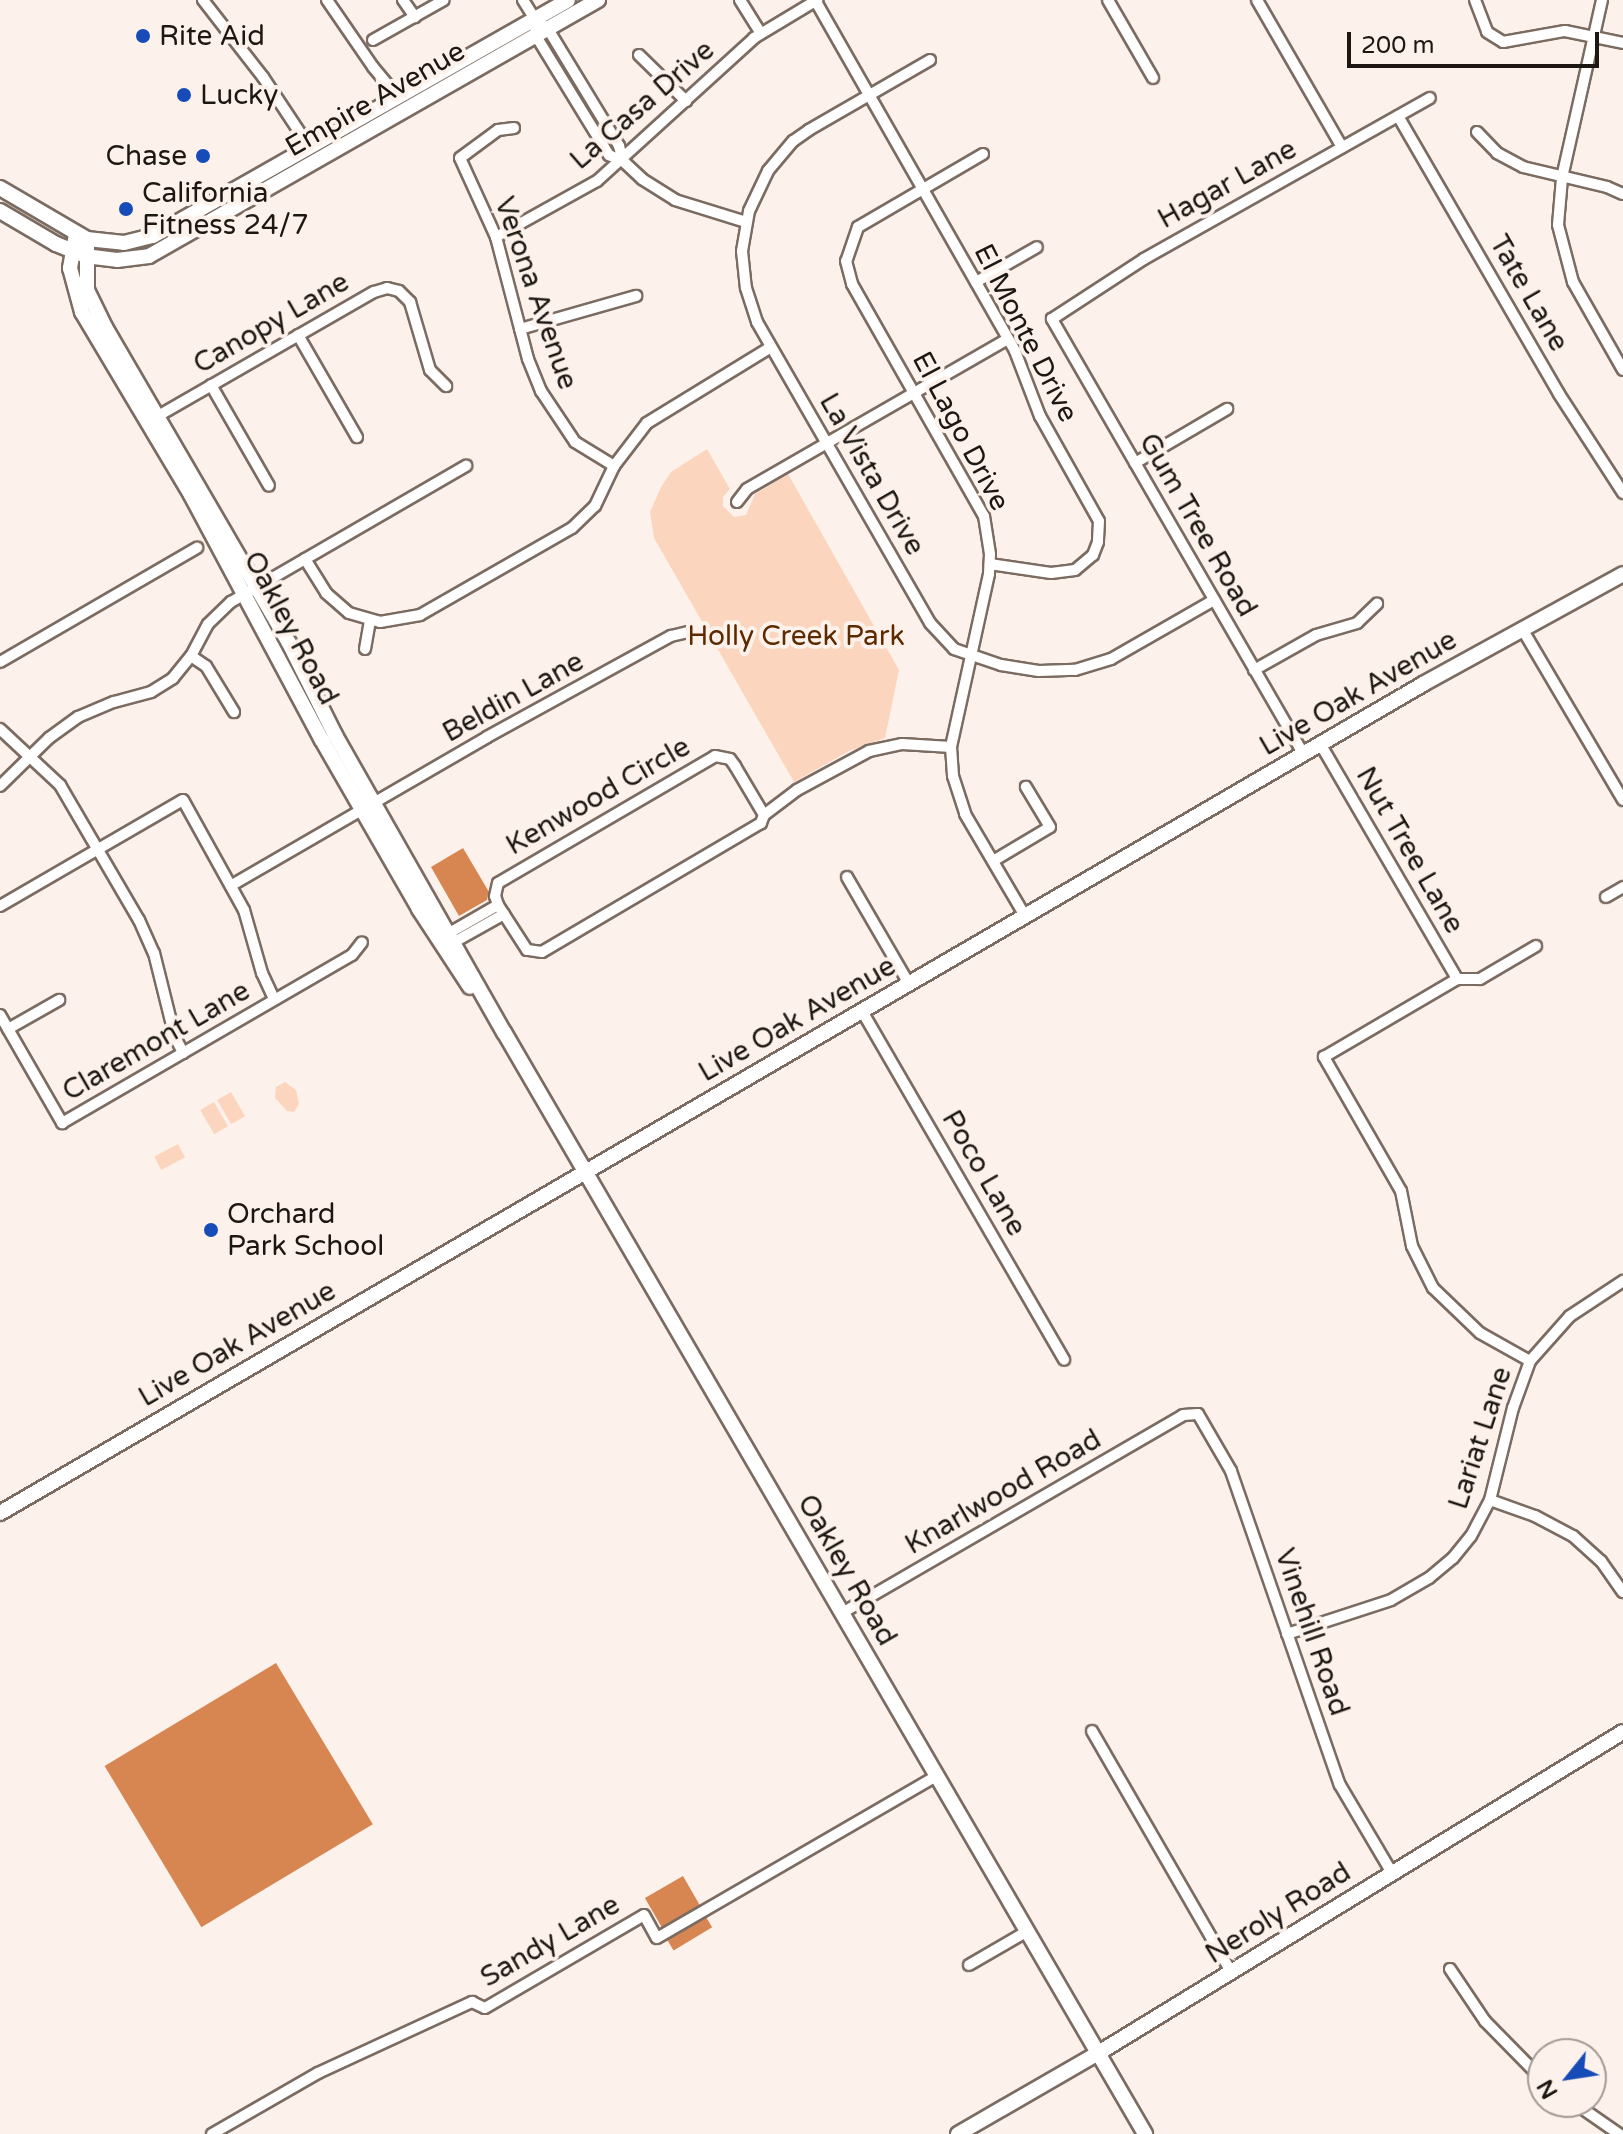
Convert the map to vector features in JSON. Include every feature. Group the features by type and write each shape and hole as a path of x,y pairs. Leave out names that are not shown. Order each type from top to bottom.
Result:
{"street":[{"path":"203,0 263,77 310,148"},
{"path":"327,0 382,79 390,84 398,108 371,124 358,138"},
{"path":"403,0 415,17"},
{"path":"373,40 444,0"},
{"path":"523,0 595,137 609,155 623,161 642,179 675,200 746,222"},
{"name":"Empire Avenue","path":"0,188 28,201 52,221 82,236 124,243 153,236 568,0"},
{"name":"Empire Avenue","path":"0,211 79,254 117,260 149,256 598,0"},
{"path":"740,0 761,33"},
{"name":"La Casa Drive","path":"496,237 597,181 623,161 761,33 816,0"},
{"name":"El Monte Drive","path":"816,0 1019,359 1033,402 1095,511 1100,530 1093,555 1075,570 1051,573 990,564"},
{"path":"1108,0 1153,78"},
{"path":"1257,0 1342,147"},
{"path":"1475,0 1487,32 1503,42 1554,32 1595,36 1623,43"},
{"path":"1602,0 1562,178 1558,225 1568,270 1623,370"},
{"path":"639,55 686,101"},
{"name":"La Vista Drive","path":"930,60 809,130 787,148 757,190 746,222 742,251 746,288 757,322 930,623 946,642 971,657 1039,671 1075,670 1111,659 1214,600"},
{"name":"Hagar Lane","path":"1052,319 1144,259 1430,98"},
{"name":"Tate Lane","path":"1398,116 1559,394 1623,493"},
{"name":"Verona Avenue","path":"514,128 498,130 460,158 496,237 534,375 562,428 581,447 614,466"},
{"path":"1477,132 1509,161 1623,194"},
{"name":"El Lago Drive","path":"983,154 858,227 846,261 852,284 977,500 988,534 990,564 951,747 957,796 1025,916"},
{"name":"Oakley Road","path":"82,236 72,284 82,312 250,590"},
{"path":"976,282 1037,247"},
{"name":"Oakley Road","path":"79,254 94,307 158,416 368,807 586,1172 1145,2134"},
{"name":"Canopy Lane","path":"158,416 374,292 393,289 410,302 430,370 446,386"},
{"path":"520,329 636,296"},
{"name":"Gum Tree Road","path":"1052,319 1304,755"},
{"path":"298,335 357,437"},
{"path":"737,502 747,489 1008,339"},
{"path":"305,559 337,605 370,621 392,623 420,615 572,528 595,506 614,466 636,435 656,415 771,347"},
{"path":"211,385 269,486"},
{"path":"1135,463 1227,409"},
{"path":"0,786 49,738 78,717 162,686 191,656 216,613 250,590 466,466"},
{"path":"0,662 197,548"},
{"name":"Live Oak Avenue","path":"0,1513 1483,651 1524,632 1623,574"},
{"path":"1254,670 1316,635 1357,623 1377,604"},
{"path":"365,649 370,621"},
{"name":"Beldin Lane","path":"232,885 671,636 689,632"},
{"path":"1524,632 1623,800"},
{"path":"191,656 206,666 234,712"},
{"path":"0,729 60,785 98,850 154,953 175,1037 183,1053"},
{"path":"447,941 501,910 522,946 531,953 542,952 749,833 764,815 797,790 857,756 880,748 912,744 951,747"},
{"name":"Nut Tree Lane","path":"1321,745 1457,979"},
{"name":"Kenwood Circle","path":"501,910 495,889 506,877 715,756 730,759 764,815"},
{"path":"993,861 1050,827 1026,787"},
{"path":"0,906 183,800 244,910 262,973 274,999"},
{"path":"847,877 909,984"},
{"path":"1606,897 1623,887"},
{"name":"Claremont Lane","path":"8,1029 62,1123 352,955 362,942"},
{"path":"1530,1361 1480,1333 1433,1288 1412,1246 1401,1191 1324,1057 1457,979 1480,979 1536,946"},
{"path":"0,1015 8,1029 59,1000"},
{"name":"Poco Lane","path":"862,1011 1064,1360"},
{"name":"Lariat Lane","path":"1287,1634 1391,1600 1429,1578 1471,1536 1490,1500 1513,1408 1530,1361 1570,1316 1623,1281"},
{"name":"Knarlwood Road","path":"842,1613 1188,1413"},
{"name":"Vinehill Road","path":"1188,1413 1203,1418 1231,1471 1340,1785 1392,1873"},
{"path":"1490,1500 1535,1516 1573,1536 1601,1561 1623,1592"},
{"path":"1092,1731 1231,1972"},
{"name":"Neroly Road","path":"958,2134 1231,1972 1623,1732"},
{"name":"Sandy Lane","path":"212,2134 318,2073 472,2002 485,2008 644,1915 657,1938 936,1776"},
{"path":"969,1965 1026,1932"},
{"path":"1450,1969 1485,2021 1527,2064"},
{"path":"1596,2118 1619,2134"}],"green space":[{"name":"Holly Creek Park","path":"707,449 730,489 723,497 723,506 734,517 746,515 755,494 788,474 899,670 885,738 849,751 794,782 654,538 650,512 661,487 671,472"},
{"path":"285,1082 296,1090 299,1104 294,1112 287,1111 275,1098 276,1087"},
{"path":"231,1092 245,1116 231,1124 217,1100"},
{"path":"214,1102 228,1126 214,1134 200,1110"},
{"path":"178,1144 185,1157 161,1170 154,1157"}],"shaded area":[{"path":"463,848 489,892 487,900 459,916 431,867"},
{"path":"276,1663 373,1824 201,1927 105,1766"},
{"path":"683,1876 700,1905 662,1927 645,1898"},
{"path":"706,1917 712,1927 674,1950 667,1940"}],"place":[{"name":"Rite Aid","path":"143,36"},
{"name":"Lucky","path":"184,95"},
{"name":"Chase","path":"203,156"},
{"name":"California Fitness 24/7","path":"126,209"},
{"name":"Orchard Park School","path":"211,1230"}]}
